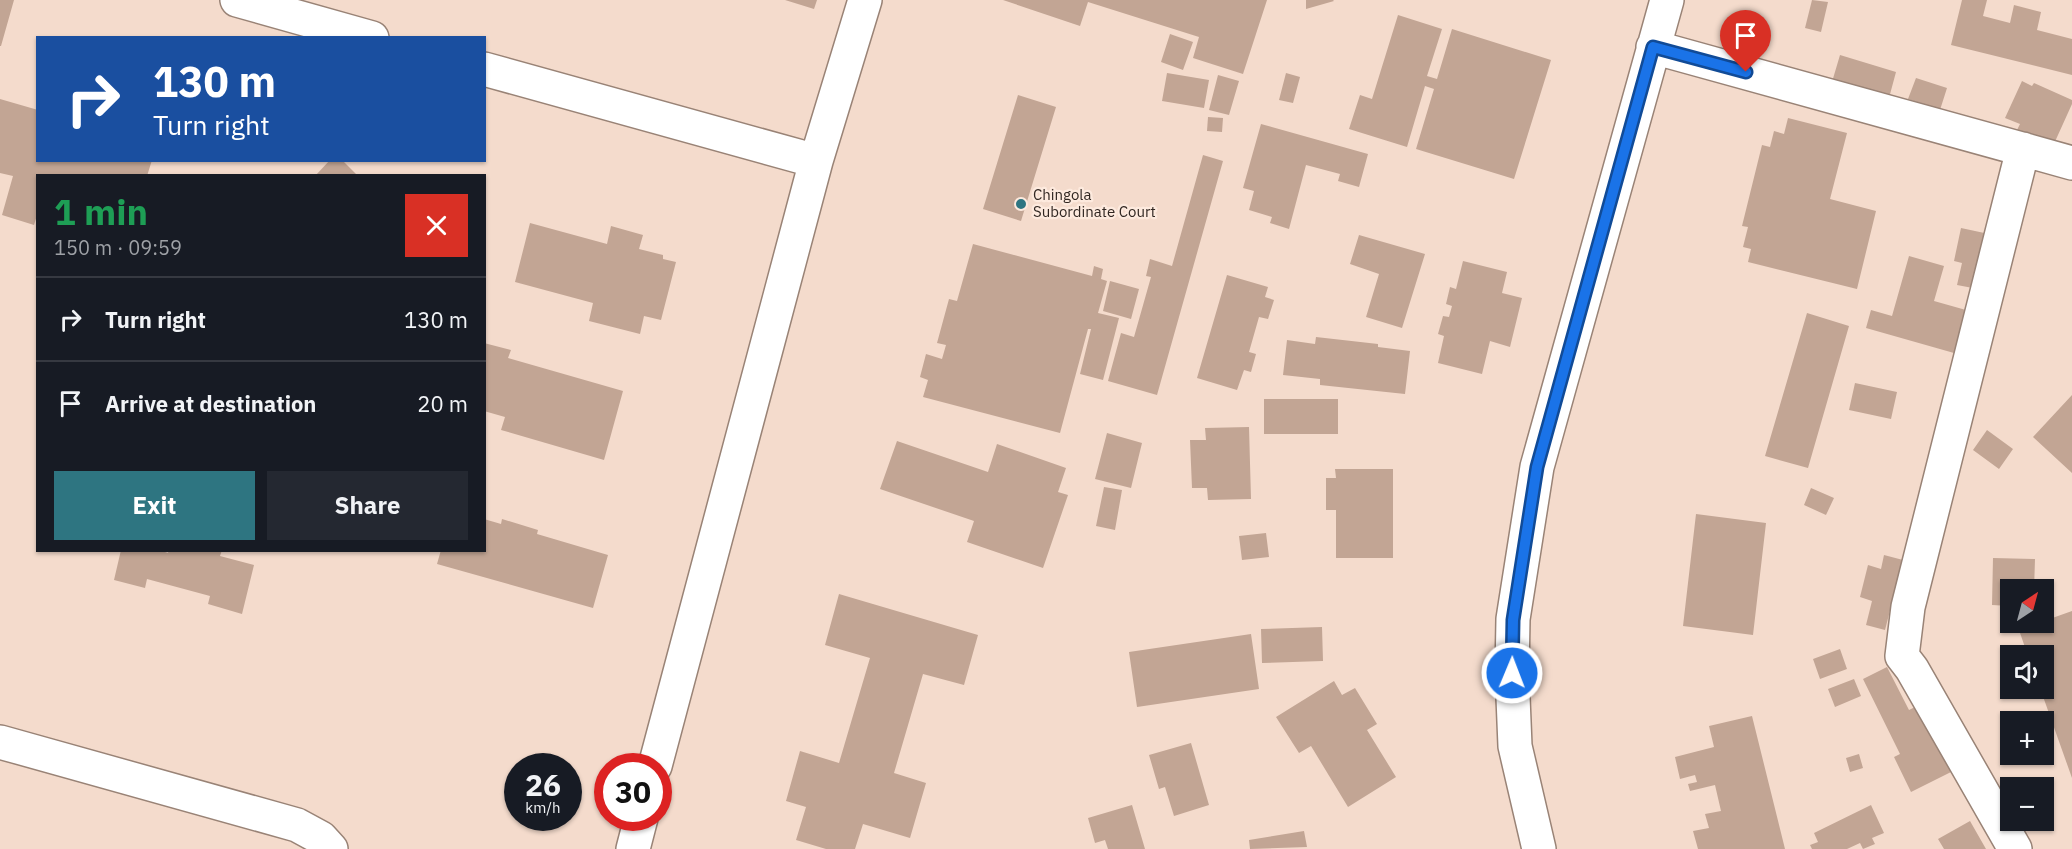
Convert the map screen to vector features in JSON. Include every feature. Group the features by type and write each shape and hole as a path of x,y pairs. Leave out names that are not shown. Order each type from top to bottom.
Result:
{"street":[{"path":"237,0 365,36"},
{"path":"658,753 816,161 865,0"},
{"path":"1539,849 1515,746 1512,673 1513,620 1537,467 1667,0"},
{"path":"1653,47 2072,163"},
{"path":"486,70 816,161"},
{"path":"2015,849 1912,669 1902,656 1908,607 2023,149"},
{"path":"0,742 289,822 321,838 330,849"},
{"path":"633,849 638,831"}],"building":[{"path":"0,0 14,0 1,46 0,46"},
{"path":"785,0 817,0 814,9"},
{"path":"1003,0 1267,0 1243,74 1193,58 1199,37 1088,2 1080,26"},
{"path":"1306,0 1333,0 1334,1 1306,9"},
{"path":"1812,0 1828,2 1821,32 1805,28"},
{"path":"1962,0 1987,0 1983,16 2010,23 2014,5 2041,12 2037,30 2072,39 2072,75 1951,45"},
{"path":"1398,15 1442,29 1427,76 1437,79 1452,29 1551,60 1514,179 1416,149 1434,89 1425,86 1407,147 1349,129 1360,95 1372,99"},
{"path":"1170,34 1193,42 1183,70 1161,62"},
{"path":"1840,55 1896,72 1889,98 1832,82"},
{"path":"1167,73 1209,80 1204,108 1162,101"},
{"path":"1286,73 1300,77 1293,103 1279,100"},
{"path":"1218,75 1239,81 1229,115 1209,110"},
{"path":"1916,78 1947,88 1940,110 1908,99"},
{"path":"2022,81 2032,86 2034,83 2072,100 2053,146 2017,130 2020,124 2005,118"},
{"path":"1018,95 1056,107 1021,221 983,209"},
{"path":"0,99 36,109 36,162 151,162 148,174 36,174 34,225 2,215 13,176 0,173"},
{"path":"1208,117 1223,118 1222,132 1207,131"},
{"path":"1788,118 1847,133 1830,199 1876,211 1857,289 1748,262 1751,249 1743,247 1748,227 1742,226 1762,145 1770,147 1774,131 1784,134"},
{"path":"1261,124 1368,154 1359,187 1338,181 1340,174 1306,165 1289,229 1270,223 1272,217 1249,210 1254,191 1243,188"},
{"path":"1203,155 1223,161 1157,395 1108,381 1121,333 1134,337 1151,277 1146,276 1150,259 1172,266"},
{"path":"328,162 344,162 356,174 317,174"},
{"path":"530,223 607,244 611,226 643,235 639,249 663,255 663,259 676,262 661,320 644,316 640,334 589,321 593,303 515,282"},
{"path":"1961,228 1989,234 1978,289 1957,285 1962,263 1954,261"},
{"path":"1359,235 1425,254 1402,328 1366,317 1379,274 1350,264"},
{"path":"973,244 1092,276 1094,266 1103,269 1101,279 1107,281 1098,313 1119,318 1103,380 1080,374 1091,329 1088,329 1060,433 923,397 928,380 920,377 926,354 942,359 946,345 937,343 949,299 957,301"},
{"path":"1909,256 1944,266 1934,301 1973,312 1961,355 1866,328 1871,310 1892,316"},
{"path":"1463,261 1507,272 1502,293 1522,298 1510,347 1490,341 1482,374 1438,363 1444,336 1438,334 1443,316 1449,317 1452,306 1446,304 1450,287 1456,289"},
{"path":"1227,275 1268,287 1265,297 1274,300 1268,319 1259,317 1249,352 1256,354 1251,372 1244,370 1237,390 1197,378"},
{"path":"1110,281 1139,289 1131,319 1103,311"},
{"path":"1807,313 1849,326 1808,468 1765,456"},
{"path":"1316,337 1378,344 1378,347 1410,351 1405,394 1320,385 1320,379 1283,375 1287,340 1315,344"},
{"path":"486,344 511,350 508,358 623,391 604,460 501,430 505,417 486,412"},
{"path":"1855,383 1897,392 1891,419 1849,410"},
{"path":"2072,395 2072,473 2033,437"},
{"path":"1264,399 1338,399 1338,434 1264,434"},
{"path":"1249,427 1251,499 1208,500 1207,488 1192,488 1190,440 1206,440 1205,428"},
{"path":"1987,430 2013,449 1999,469 1973,450"},
{"path":"1107,433 1142,443 1131,488 1095,479"},
{"path":"897,441 988,472 997,444 1066,468 1058,492 1068,495 1043,568 967,542 974,521 880,489"},
{"path":"1335,469 1393,469 1393,558 1336,558 1336,510 1326,510 1326,478 1336,478"},
{"path":"1104,487 1122,490 1115,530 1096,526"},
{"path":"1811,488 1834,498 1826,515 1804,505"},
{"path":"1696,514 1766,523 1753,635 1683,626"},
{"path":"502,519 538,530 537,534 608,555 593,608 437,564 440,552 486,552 486,520 501,524"},
{"path":"1266,533 1269,557 1242,560 1239,536"},
{"path":"121,552 221,552 220,556 254,565 242,614 208,604 210,596 147,579 145,588 114,580"},
{"path":"1884,555 1903,560 1885,630 1866,625 1872,601 1860,597 1868,565 1881,569"},
{"path":"1993,558 2035,559 2034,579 2000,579 2000,605 1992,605"},
{"path":"839,594 978,635 964,685 923,674 894,773 926,783 910,838 863,824 855,849 826,849 796,840 806,807 786,801 800,751 839,763 870,658 825,645"},
{"path":"2072,611 2072,778 2054,727 2054,711 2048,711 2044,699 2054,699 2054,645 2024,645 2020,633 2054,633 2054,617"},
{"path":"1322,627 1323,661 1262,663 1261,629"},
{"path":"1251,634 1259,689 1137,707 1129,652"},
{"path":"1840,649 1847,669 1820,679 1813,659"},
{"path":"1887,667 1909,710 1919,705 1953,771 1911,792 1894,757 1900,754 1863,679"},
{"path":"1854,679 1861,696 1835,707 1828,689"},
{"path":"1334,681 1342,695 1355,688 1377,724 1367,730 1396,777 1348,807 1311,746 1299,753 1276,717"},
{"path":"1752,716 1785,849 1698,849 1693,831 1709,828 1705,814 1721,811 1715,785 1690,791 1688,784 1697,782 1695,775 1680,779 1675,757 1714,747 1709,726"},
{"path":"1191,743 1209,805 1174,816 1165,787 1159,789 1149,755"},
{"path":"1859,754 1863,768 1850,772 1846,758"},
{"path":"1132,805 1145,849 1108,849 1105,840 1095,843 1088,818"},
{"path":"1871,805 1884,833 1872,838 1875,844 1863,849 1860,843 1847,849 1812,849 1810,845 1818,842 1814,833"},
{"path":"1970,821 1986,849 1944,849 1938,839"},
{"path":"1304,831 1307,847 1250,849 1249,840"}],"place":[{"name":"Chingola Subordinate Court","path":"1021,204"}],"route":[{"path":"1512,673 1513,620 1537,467 1653,47 1746,72"}]}
